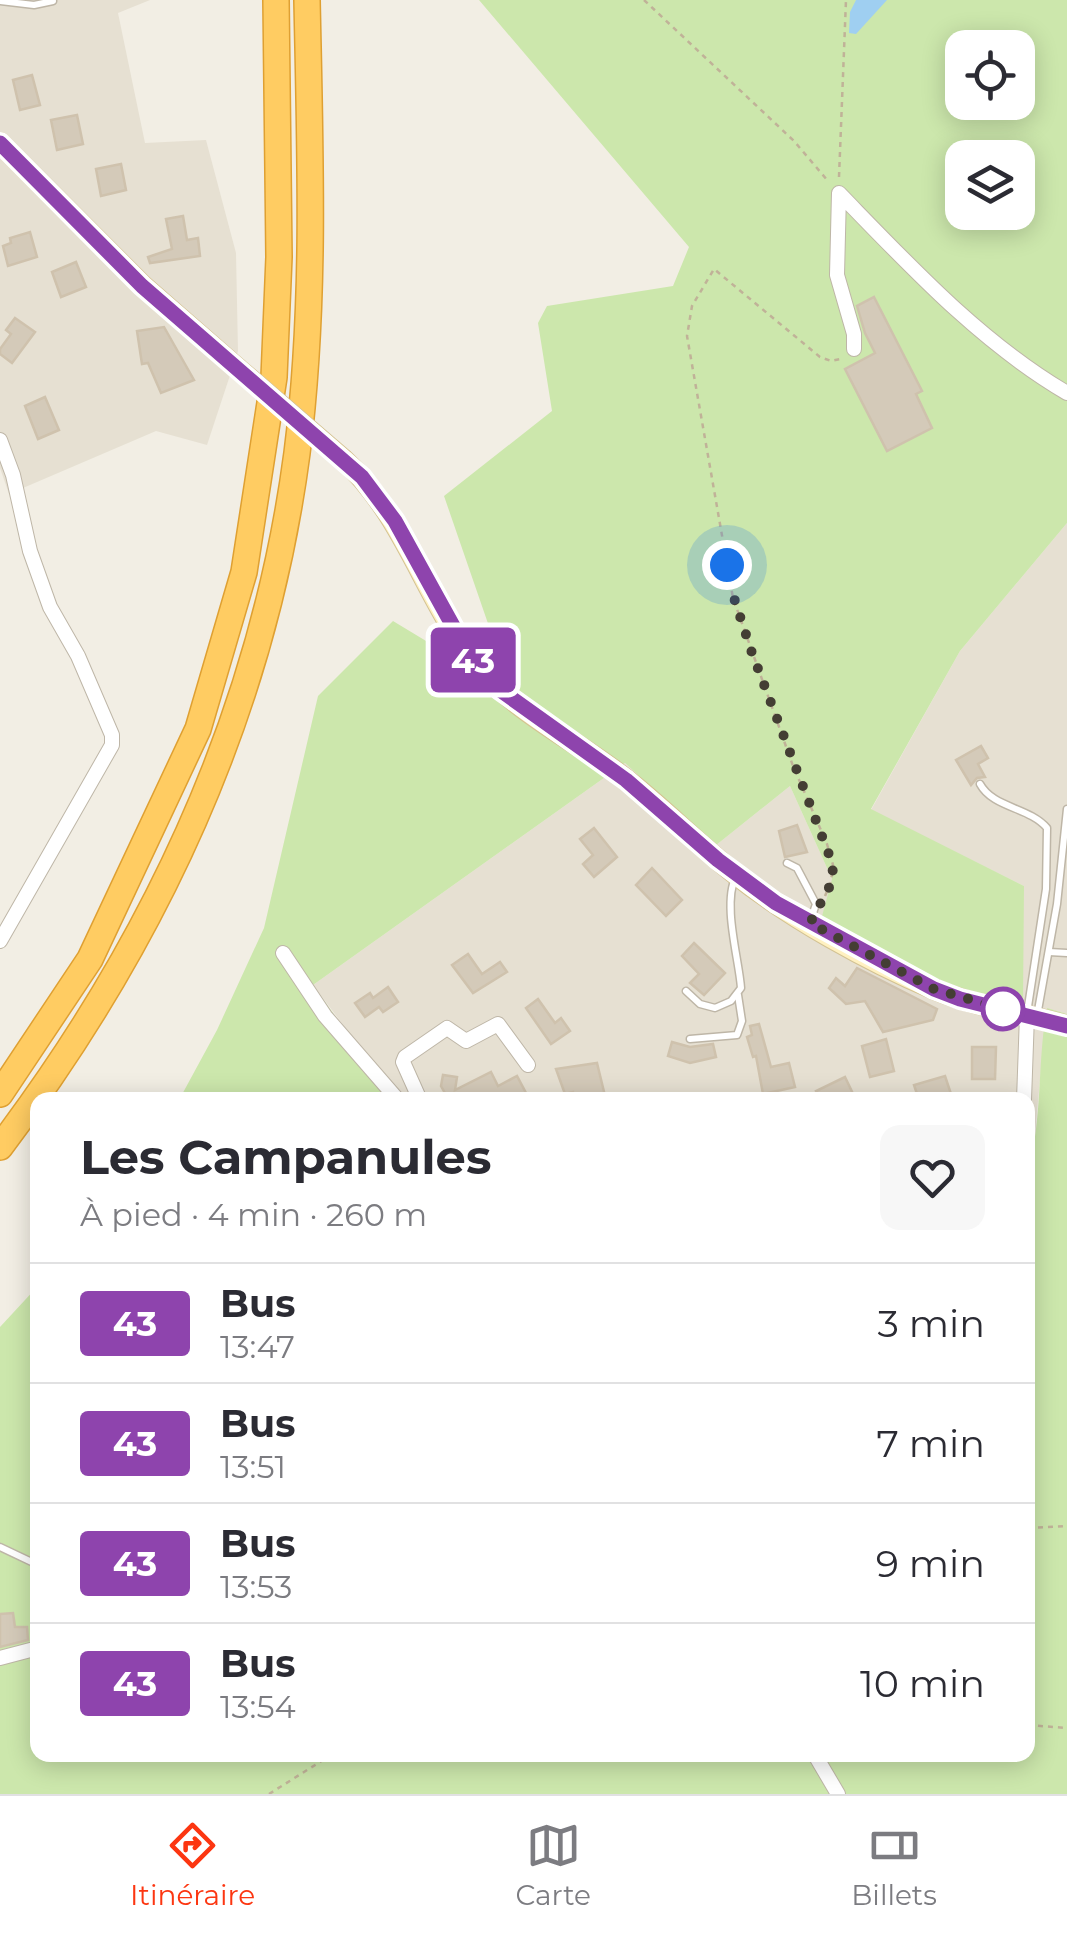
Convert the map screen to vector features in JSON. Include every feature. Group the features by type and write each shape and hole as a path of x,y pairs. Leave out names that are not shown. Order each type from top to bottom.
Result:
{"highway":[{"path":"0,1094 90,959 190,747 244,572 274,377 280,258 276,0"},
{"path":"40,1092 79,1037 148,920 203,802 259,637 288,508 303,396 309,255 307,0"},
{"path":"0,1147 30,1105"}],"main road":[{"path":"0,143 142,286 362,477 388,510 469,655 521,706 626,780 736,875 934,989 1067,1026"}],"street":[{"path":"839,194 836,274 854,334 854,350"},
{"path":"839,194 981,332 1034,374 1067,394"},
{"path":"0,440 13,475 30,551 50,607 78,656 112,735 112,745 0,941"},
{"path":"283,953 325,1016 391,1092"},
{"path":"1022,1092 1032,1016"},
{"path":"416,1092 402,1062 447,1028 466,1042 498,1024 528,1065"},
{"path":"0,1658 30,1650"},
{"path":"819,1762 838,1794"}],"lane":[{"path":"0,1 34,5 53,1"},
{"path":"980,784 989,797 1033,816 1048,828 1046,890 1032,1016"},
{"path":"1032,1016 1049,952 1067,809"},
{"path":"787,862 797,868 813,916"},
{"path":"690,1039 737,1035 742,1021 738,994 741,982 734,954 732,887 736,875"},
{"path":"1049,952 1067,953"},
{"path":"686,991 700,1004 715,1008 738,994"},
{"path":"0,1548 30,1561"}],"path":[{"path":"644,0 794,141 839,194"},
{"path":"839,194 846,0"},
{"path":"813,916 832,882 833,865 762,683 734,598 705,447 688,322 698,292 714,269 820,357 831,361 854,350"},
{"path":"1035,1528 1067,1526"},
{"path":"1035,1726 1067,1728"},
{"path":"270,1794 320,1762"}],"shaded area":[{"path":"0,0 150,0 118,13 145,143 206,140 236,253 238,351 207,445 156,431 9,494 0,468"},
{"path":"1067,523 1067,1014 1047,1009 1035,1132 1035,1092 394,1092 313,985 625,763 715,846 790,786 832,879 1024,886 871,810 960,651"}],"green space":[{"path":"479,0 1067,0 1067,523 960,651 871,809 1024,886 1023,1002 934,983 821,920 832,879 790,786 715,846 625,763 313,985 389,1092 183,1092 264,928 318,696 393,621 512,693 444,496 552,411 538,323 547,306 673,286 689,247"},
{"path":"1047,1008 1067,1014 1067,1794 0,1794 0,1327 30,1295 30,1762 1035,1762 1035,1138"}],"water":[{"path":"856,0 887,0 856,34 849,33 850,12"}],"building":[{"path":"32,75 40,105 20,110 13,80"},
{"path":"77,115 83,144 57,150 51,120"},
{"path":"121,164 126,190 101,196 96,169"},
{"path":"183,216 187,240 198,238 200,256 150,263 148,257 172,249 166,219"},
{"path":"30,232 37,257 8,266 3,246 11,243 10,238"},
{"path":"76,262 86,287 61,297 52,272"},
{"path":"874,297 922,391 916,394 932,428 887,451 845,369 875,353 857,306"},
{"path":"15,318 35,332 12,363 0,354 0,349 11,334 6,330"},
{"path":"164,327 194,380 161,393 148,363 142,364 137,331"},
{"path":"45,397 59,430 38,439 25,406"},
{"path":"981,746 988,758 978,764 985,777 977,778 971,785 956,760"},
{"path":"797,825 807,852 785,857 779,831"},
{"path":"594,828 617,857 594,877 583,864 593,855 580,839"},
{"path":"652,868 682,900 666,916 636,885"},
{"path":"694,943 725,973 704,995 690,983 699,974 682,956"},
{"path":"468,954 482,974 500,962 507,972 473,993 452,965"},
{"path":"857,968 937,1009 933,1020 883,1032 865,1001 846,1004 829,988 836,978 845,986"},
{"path":"388,987 398,1002 383,1012 379,1007 365,1017 355,1003 370,993 373,998"},
{"path":"538,999 555,1023 561,1018 570,1031 551,1044 526,1008"},
{"path":"759,1024 771,1067 789,1063 795,1087 763,1092 756,1056 753,1057 747,1037 752,1035 750,1026"},
{"path":"886,1039 894,1071 870,1077 862,1046"},
{"path":"672,1042 690,1047 713,1044 716,1057 690,1063 668,1056"},
{"path":"972,1047 996,1047 995,1079 972,1079"},
{"path":"597,1063 604,1092 564,1092 556,1069"},
{"path":"491,1072 498,1086 517,1076 525,1092 444,1092 443,1075 457,1077 455,1090"},
{"path":"945,1076 950,1092 916,1092 914,1085"},
{"path":"845,1077 852,1092 817,1092"},
{"path":"13,1613 15,1627 27,1627 28,1640 0,1647 0,1614"}],"bus line":[{"name":"43","path":"0,143 142,286 362,477 395,521 469,655 500,690 626,780 736,875 776,903 934,989 1067,1026"}],"route":[{"path":"727,565 752,653 833,865 832,882 810,923 934,989 1003,1009"}]}
